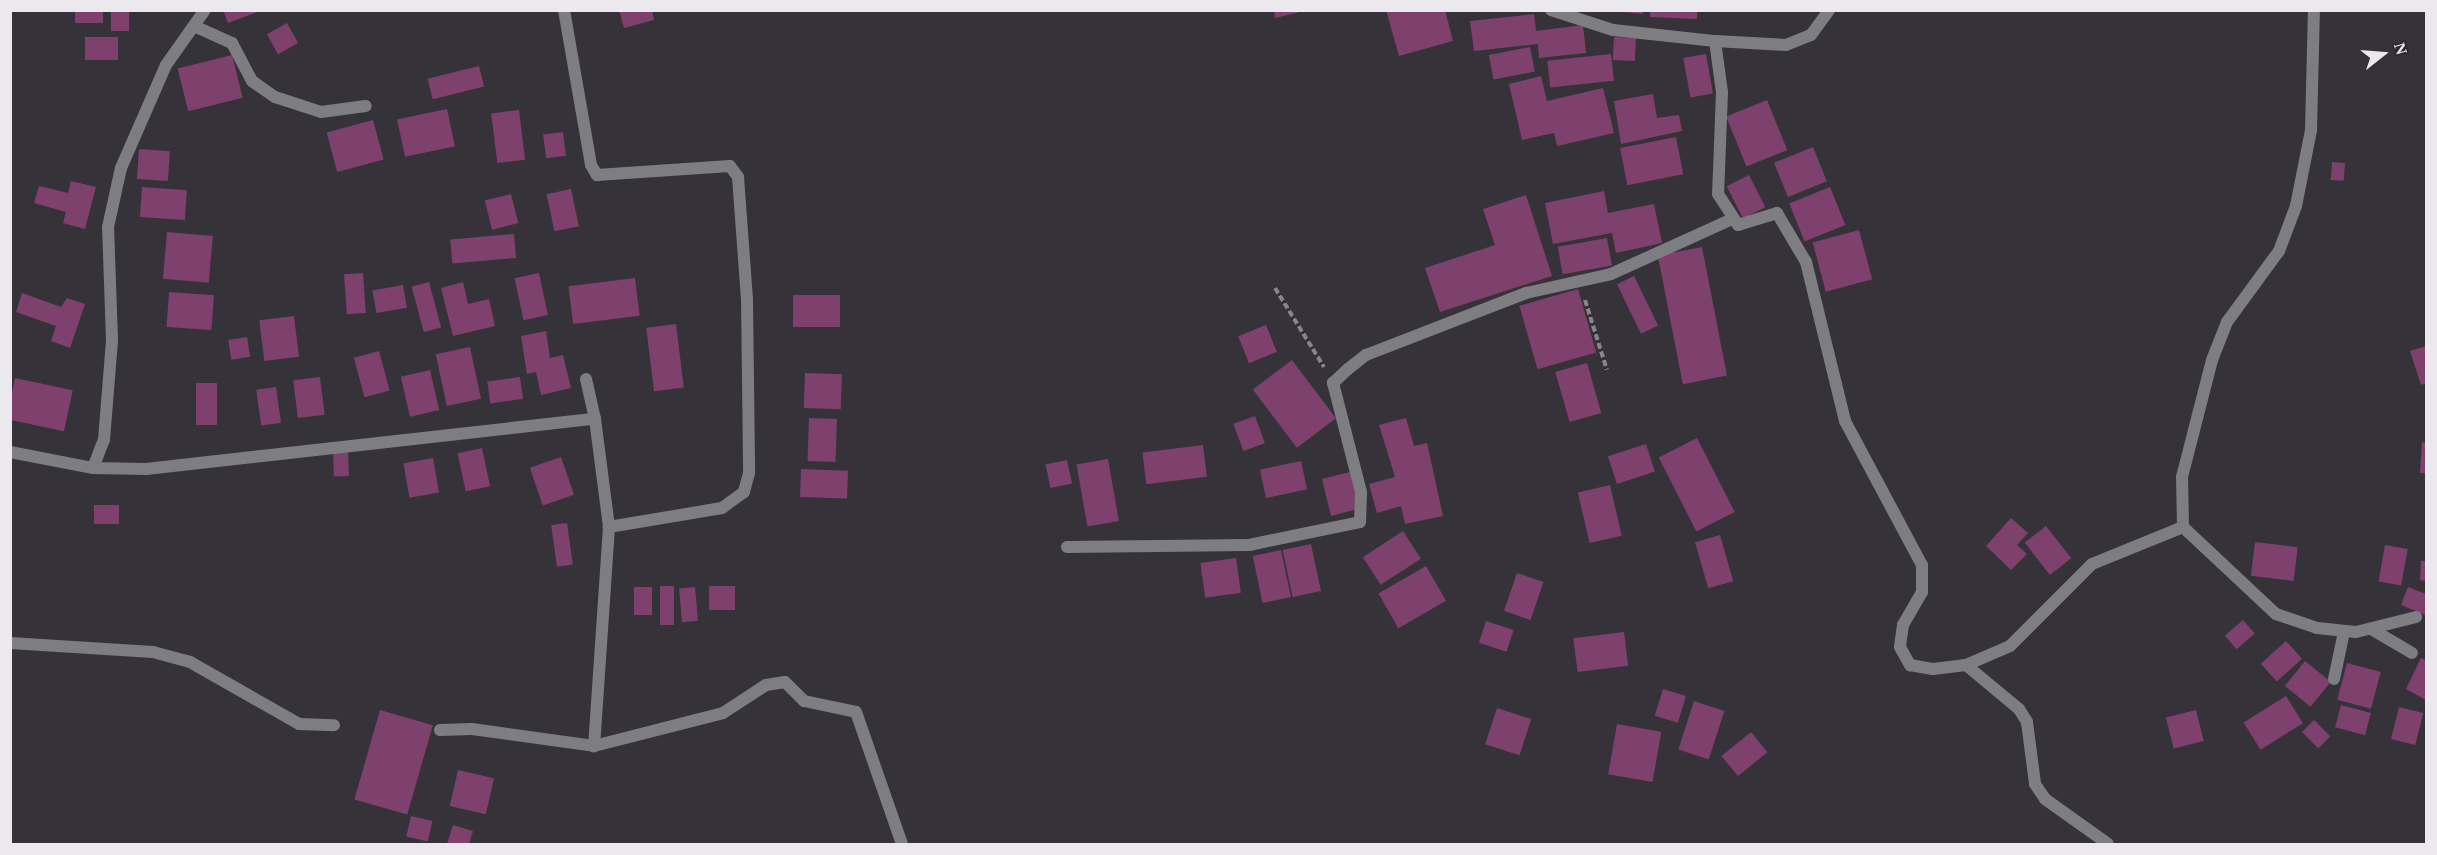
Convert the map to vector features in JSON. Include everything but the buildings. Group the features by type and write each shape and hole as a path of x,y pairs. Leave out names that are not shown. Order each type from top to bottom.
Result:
{"street":[{"path":"93,468 105,429 112,340 108,227 121,168 165,66 205,10"},
{"path":"564,10 591,165 597,175 730,166 738,177 747,299 749,473 744,492 722,508 609,527"},
{"path":"1551,10 1613,30 1786,45 1811,35 1829,10"},
{"path":"2314,10 2311,130 2296,206 2279,252 2227,322 2212,360 2182,477 2185,530 2263,606 2317,628 2344,632 2373,630 2416,617"},
{"path":"194,27 232,43 252,81 275,98 321,112 366,106"},
{"path":"1715,40 1722,92 1718,194 1730,220 1738,225 1777,213 1806,262 1845,421 1922,565 1922,592 1903,626 1900,647 1910,665 1966,665 2010,646 2092,564 2185,530"},
{"path":"1067,547 1250,545 1360,522 1361,492 1334,383 1366,355 1526,293 1585,281 1730,220"},
{"path":"586,380 595,419 609,527 594,746"},
{"path":"10,452 93,468 146,469 595,419"},
{"path":"2373,630 2412,653"},
{"path":"2334,679 2344,632"},
{"path":"10,643 153,652 189,662 299,724 334,725"},
{"path":"1966,665 2019,709 2027,722 2035,784 2045,799 2108,844"},
{"path":"440,730 472,729 594,746 723,713 766,685 785,682 804,701 856,712 902,844"}],"path":[{"path":"1585,281 1588,316 1607,370"},
{"path":"1275,288 1334,383"}]}
